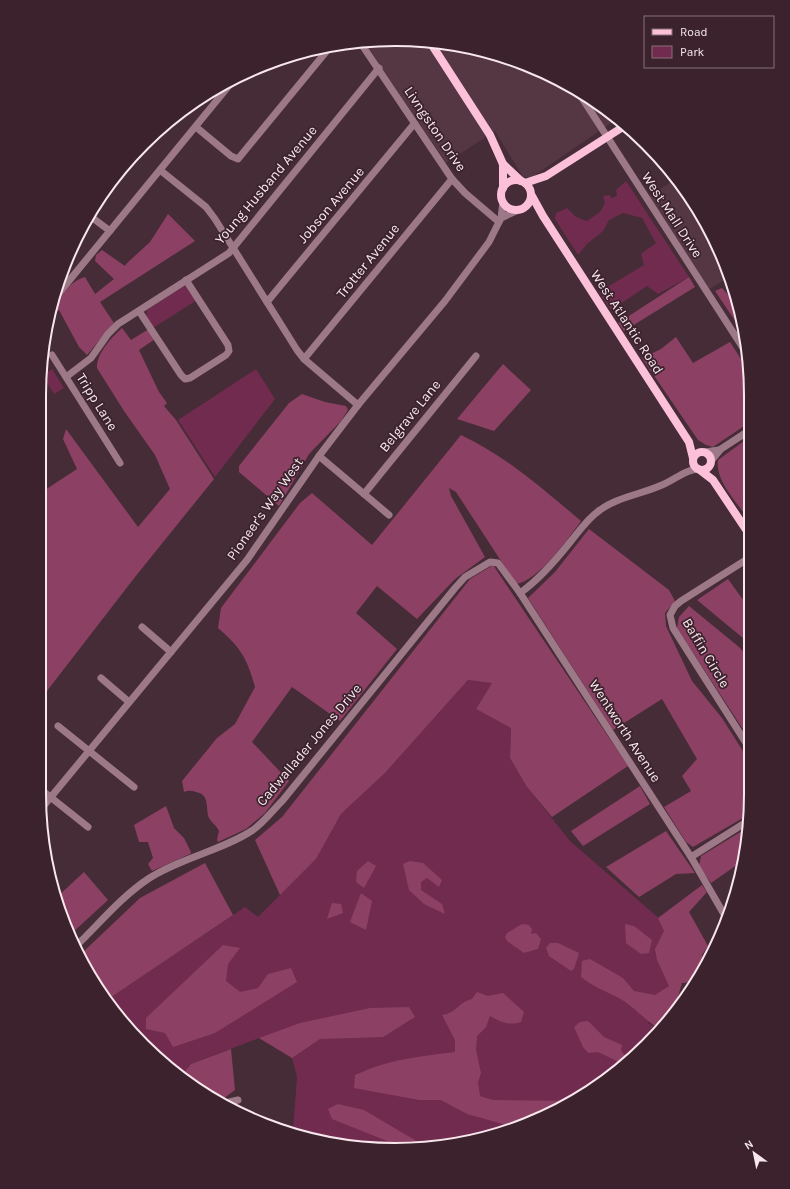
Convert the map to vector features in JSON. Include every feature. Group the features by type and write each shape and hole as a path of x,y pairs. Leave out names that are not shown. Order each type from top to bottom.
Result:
{"main road":[{"path":"434,48 487,130 503,164 523,182 532,194"},
{"path":"503,188 511,181 523,182 546,176 620,129"},
{"path":"503,164 503,188 501,197 506,207 519,210 529,210 543,216"},
{"path":"519,210 530,202 532,194 546,176"},
{"name":"West Atlantic Road","path":"532,194 543,216 689,442 694,466 713,480 744,526"},
{"name":"West Atlantic Road","path":"689,442 709,455 713,480"},
{"path":"692,460 696,454 705,452"},
{"path":"699,470 707,469 711,462"}],"street":[{"name":"Livngston Drive","path":"364,48 452,179 465,193 500,220"},
{"path":"196,127 230,156 238,159 325,54"},
{"name":"Young Husband Avenue","path":"66,377 91,358 108,334 118,324 229,253 379,68"},
{"path":"63,289 225,91"},
{"name":"West Mall Drive","path":"584,102 606,138 740,343"},
{"name":"Jobson Avenue","path":"267,302 414,124"},
{"path":"160,170 206,207 304,359 358,405"},
{"name":"Trotter Avenue","path":"304,359 452,179"},
{"name":"Pioneer's Way West","path":"46,804 88,750 247,560 319,456 358,405 445,301 489,242 500,220 503,202"},
{"path":"500,220 519,210"},
{"path":"94,219 110,231"},
{"path":"139,311 185,378 190,378 226,355 229,350 228,345 186,280"},
{"name":"Tripp Lane","path":"52,355 120,463"},
{"name":"Belgrave Lane","path":"364,494 476,356"},
{"path":"711,462 721,449 744,434"},
{"path":"705,452 721,449"},
{"path":"319,456 389,515"},
{"path":"683,474 692,460"},
{"path":"520,593 530,586 554,563 590,518 599,510 609,504 663,485 683,474 699,470"},
{"name":"Baffin Circle","path":"744,561 681,601 675,606 670,614 673,628 744,740"},
{"name":"Cadwallader Jones Drive","path":"80,943 132,892 148,880 253,829 283,800 465,577 481,566 490,562 498,563"},
{"name":"Wentworth Avenue","path":"498,563 520,593 691,857 723,912"},
{"path":"142,627 171,652"},
{"path":"101,678 129,702"},
{"path":"58,726 134,787"},
{"path":"46,794 88,827"},
{"path":"691,857 742,825"},
{"path":"231,1102 238,1100"}],"shaded area":[{"path":"395,46 441,49 485,58 529,73 549,82 589,105 612,122 532,177 523,177 495,131 446,163 368,47"},
{"path":"671,182 685,201 708,241 724,280 707,291 646,198"},
{"path":"168,214 195,241 100,302 114,323 87,355 79,347 59,310 56,312 61,296 79,279 85,277 95,294 114,279 95,261 96,255 102,250 125,266 150,242"},
{"path":"689,277 695,287 624,331 618,323"},
{"path":"722,288 729,296 736,322 715,291"},
{"path":"122,328 131,340 149,329 155,339 139,350 159,392 167,403 164,406 176,420 214,479 135,577 46,692 46,489 77,469 63,439 66,429 138,527 170,489 155,455 124,411 97,368 99,357 109,341"},
{"path":"676,337 693,363 730,342 742,361 744,426 713,447 698,440 642,358 661,349"},
{"path":"503,364 531,390 494,431 457,419"},
{"path":"302,394 325,402 346,406 348,410 341,421 309,454 279,506 239,472 239,466 289,403"},
{"path":"461,435 478,443 509,463 581,521 561,548 543,567 525,581 516,584 456,492 449,488 451,496 485,557 455,579 417,619 377,586 356,613 397,649 340,721 292,687 252,742 289,781 265,813 246,829 218,842 219,831 209,818 206,799 204,796 196,792 184,792 182,781 217,738 235,724 255,687 249,668 242,654 232,641 218,628 221,608 300,503 312,493 372,545"},
{"path":"744,441 744,513 723,482 718,467 718,460"},
{"path":"589,529 669,590 675,601 665,613 666,626 692,681 722,718 744,753 743,818 693,847 686,842 664,807 691,791 682,776 697,759 662,699 613,730 528,598 555,572"},
{"path":"493,565 628,766 552,817 527,787 510,758 511,728 476,709 492,683 468,680 385,773 341,814 316,859 280,895 255,840 282,817 470,579"},
{"path":"728,579 744,601 744,639 697,600"},
{"path":"689,606 744,652 744,731 677,628 679,617"},
{"path":"640,786 650,804 583,846 571,831"},
{"path":"166,806 174,828 184,838 191,852 190,854 152,871 148,864 153,858 148,842 139,842 134,825"},
{"path":"666,831 695,873 676,874 639,897 606,867"},
{"path":"742,831 736,865 711,883 699,866 701,856"},
{"path":"368,861 376,866 364,888 356,882 357,871"},
{"path":"410,861 423,863 442,880 439,887 427,878 421,882 421,890 442,904 445,914 424,904 409,890 403,864"},
{"path":"205,863 233,915 111,997 84,951 140,898"},
{"path":"84,872 108,900 74,931 61,893"},
{"path":"702,885 707,892 689,912 708,946 688,982 682,983 678,998 655,1026 624,1001 596,987 581,977 582,961 590,959 623,978 634,991 655,995 669,986 657,960 655,949 664,931 658,918"},
{"path":"361,893 372,901 366,930 350,922"},
{"path":"332,903 341,904 343,913 327,919"},
{"path":"522,924 529,925 532,929 531,934 536,933 541,939 538,949 524,953 507,941 505,937 507,933"},
{"path":"625,924 634,926 652,940 649,953 641,954 626,943"},
{"path":"550,943 558,943 579,953 574,969 571,971 549,956 546,948"},
{"path":"223,945 240,948 228,964 226,981 240,992 258,988 268,974 291,968 297,982 215,1033 173,1047 165,1033 146,1029 146,1018"},
{"path":"477,992 488,996 503,993 524,1012 521,1022 512,1024 505,1023 490,1016 486,1027 477,1036 476,1050 481,1073 478,1082 480,1096 493,1100 561,1101 529,1116 505,1125 467,1114 441,1100 419,1100 354,1088 355,1075 380,1065 404,1059 455,1052 455,1040 442,1015 451,1012 463,1003 472,999"},
{"path":"409,1007 415,1017 383,1037 320,1039 292,1058 259,1038 300,1023 370,1008"},
{"path":"588,1021 604,1037 622,1045 621,1050 625,1056 618,1062 598,1052 588,1053 583,1047 574,1027 580,1022"},
{"path":"231,1049 235,1090 224,1098 220,1096 184,1072 191,1064"},
{"path":"338,1104 364,1110 418,1142 392,1143 332,1119 328,1109"}],"green space":[{"path":"626,181 689,277 658,294 647,286 611,310 599,292 644,265 641,254 656,243 642,218 623,213 609,220 603,231 587,244 578,255 555,219 556,213 567,208 576,217 587,221 600,212 605,203 603,196 609,195 612,198 617,196 616,190"},
{"path":"183,286 188,287 197,300 153,328 146,317 147,310"},
{"path":"52,369 64,388 54,394 47,382 47,372"},
{"path":"256,369 275,399 215,477 178,420"},
{"path":"468,680 492,683 476,709 511,728 510,758 527,787 570,841 669,927 669,985 648,1023 655,1027 642,1041 607,1071 570,1096 529,1116 507,1124 485,1131 441,1140 395,1143 349,1140 327,1136 293,1127 297,1077 292,1058 259,1038 191,1064 184,1072 148,1041 111,997 245,907 258,917 316,859 341,814 385,773"}]}
